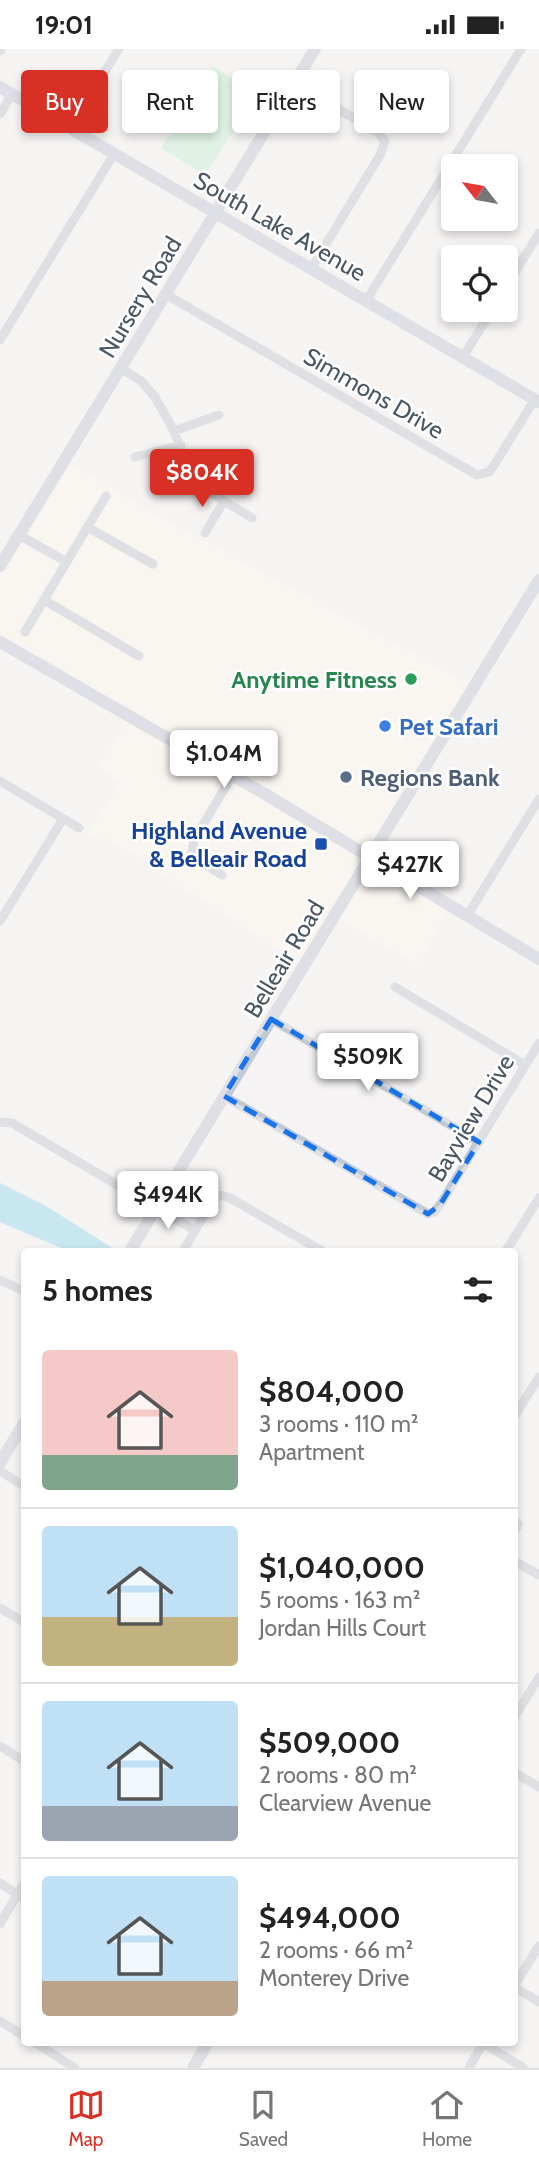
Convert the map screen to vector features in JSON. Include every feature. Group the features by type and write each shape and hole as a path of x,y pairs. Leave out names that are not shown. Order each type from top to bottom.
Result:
{"street":[{"path":"105,70 118,49"},
{"name":"Nursery Road","path":"302,70 315,49"},
{"path":"366,301 521,49"},
{"name":"South Lake Avenue","path":"0,87 21,99"},
{"path":"0,114 12,94"},
{"path":"311,269 386,141 377,132 340,110"},
{"name":"South Lake Avenue","path":"78,133 537,401"},
{"name":"Nursery Road","path":"0,565 264,133"},
{"path":"0,340 114,154"},
{"path":"518,267 539,233"},
{"name":"Simmons Drive","path":"167,295 477,475 489,472 494,467 537,401"},
{"path":"463,357 485,322"},
{"path":"121,369 149,389 174,431 197,484 252,518"},
{"path":"174,431 219,415"},
{"path":"135,457 181,445"},
{"path":"24,632 106,496"},
{"path":"205,533 224,501"},
{"path":"88,527 153,565"},
{"path":"19,534 67,562"},
{"name":"Belleair Road","path":"132,1248 539,580"},
{"path":"44,600 139,656"},
{"path":"0,642 232,776 539,959"},
{"path":"222,875 195,858 192,847 232,776"},
{"path":"0,781 79,828"},
{"path":"467,916 539,799"},
{"path":"0,921 63,818"},
{"path":"395,987 525,1065"},
{"path":"271,1019 479,1142"},
{"name":"Bayview Drive","path":"224,1095 428,1214 435,1212 539,1043"},
{"path":"0,1122 12,1123 194,1230"},
{"path":"185,1248 212,1200 224,1195 317,1248"},
{"path":"508,1248 539,1198"},
{"path":"0,1280 21,1290"},
{"path":"518,1411 539,1377"},
{"path":"0,1463 21,1428"},
{"path":"0,1471 21,1484"},
{"path":"518,1563 539,1575"},
{"path":"0,1608 21,1620"},
{"path":"518,1712 538,1682"},
{"path":"0,1746 21,1759"},
{"path":"518,1774 539,1787"},
{"path":"0,1883 21,1896 0,1924"},
{"path":"518,1980 539,1946"},
{"path":"518,1989 539,2002"},
{"path":"0,2021 21,2034"},
{"path":"40,2046 75,2068"},
{"path":"193,2068 206,2046"},
{"path":"469,2068 480,2046"},
{"path":"487,2046 524,2068"}],"highlighted area":[{"path":"271,1019 479,1142 440,1205 428,1214 224,1096"}],"shaded area":[{"path":"68,463 147,510 470,685 368,852 0,633 0,574 21,540 59,562 17,633 25,638 44,605 141,662 145,656 49,598 88,532 155,570 159,563 92,525 108,499 101,495 64,555 25,533"},
{"path":"129,720 226,777 190,838 187,852 192,861 224,881 228,874 196,852 198,842 234,781 364,859 300,963 149,866 147,862 106,839 100,841 88,832 121,782 98,767"},
{"path":"371,863 448,909 419,965 338,919"}],"green space":[{"path":"213,66 232,78 232,133 205,175 161,148 171,133 218,133 218,70 210,70"}],"water":[{"path":"0,1183 46,1206 112,1248 61,1248 0,1222"}],"place":[{"name":"Anytime Fitness","path":"411,679"},
{"name":"Pet Safari","path":"385,726"},
{"name":"Regions Bank","path":"346,777"},
{"name":"Highland Avenue & Belleair Road","path":"321,844"}]}
